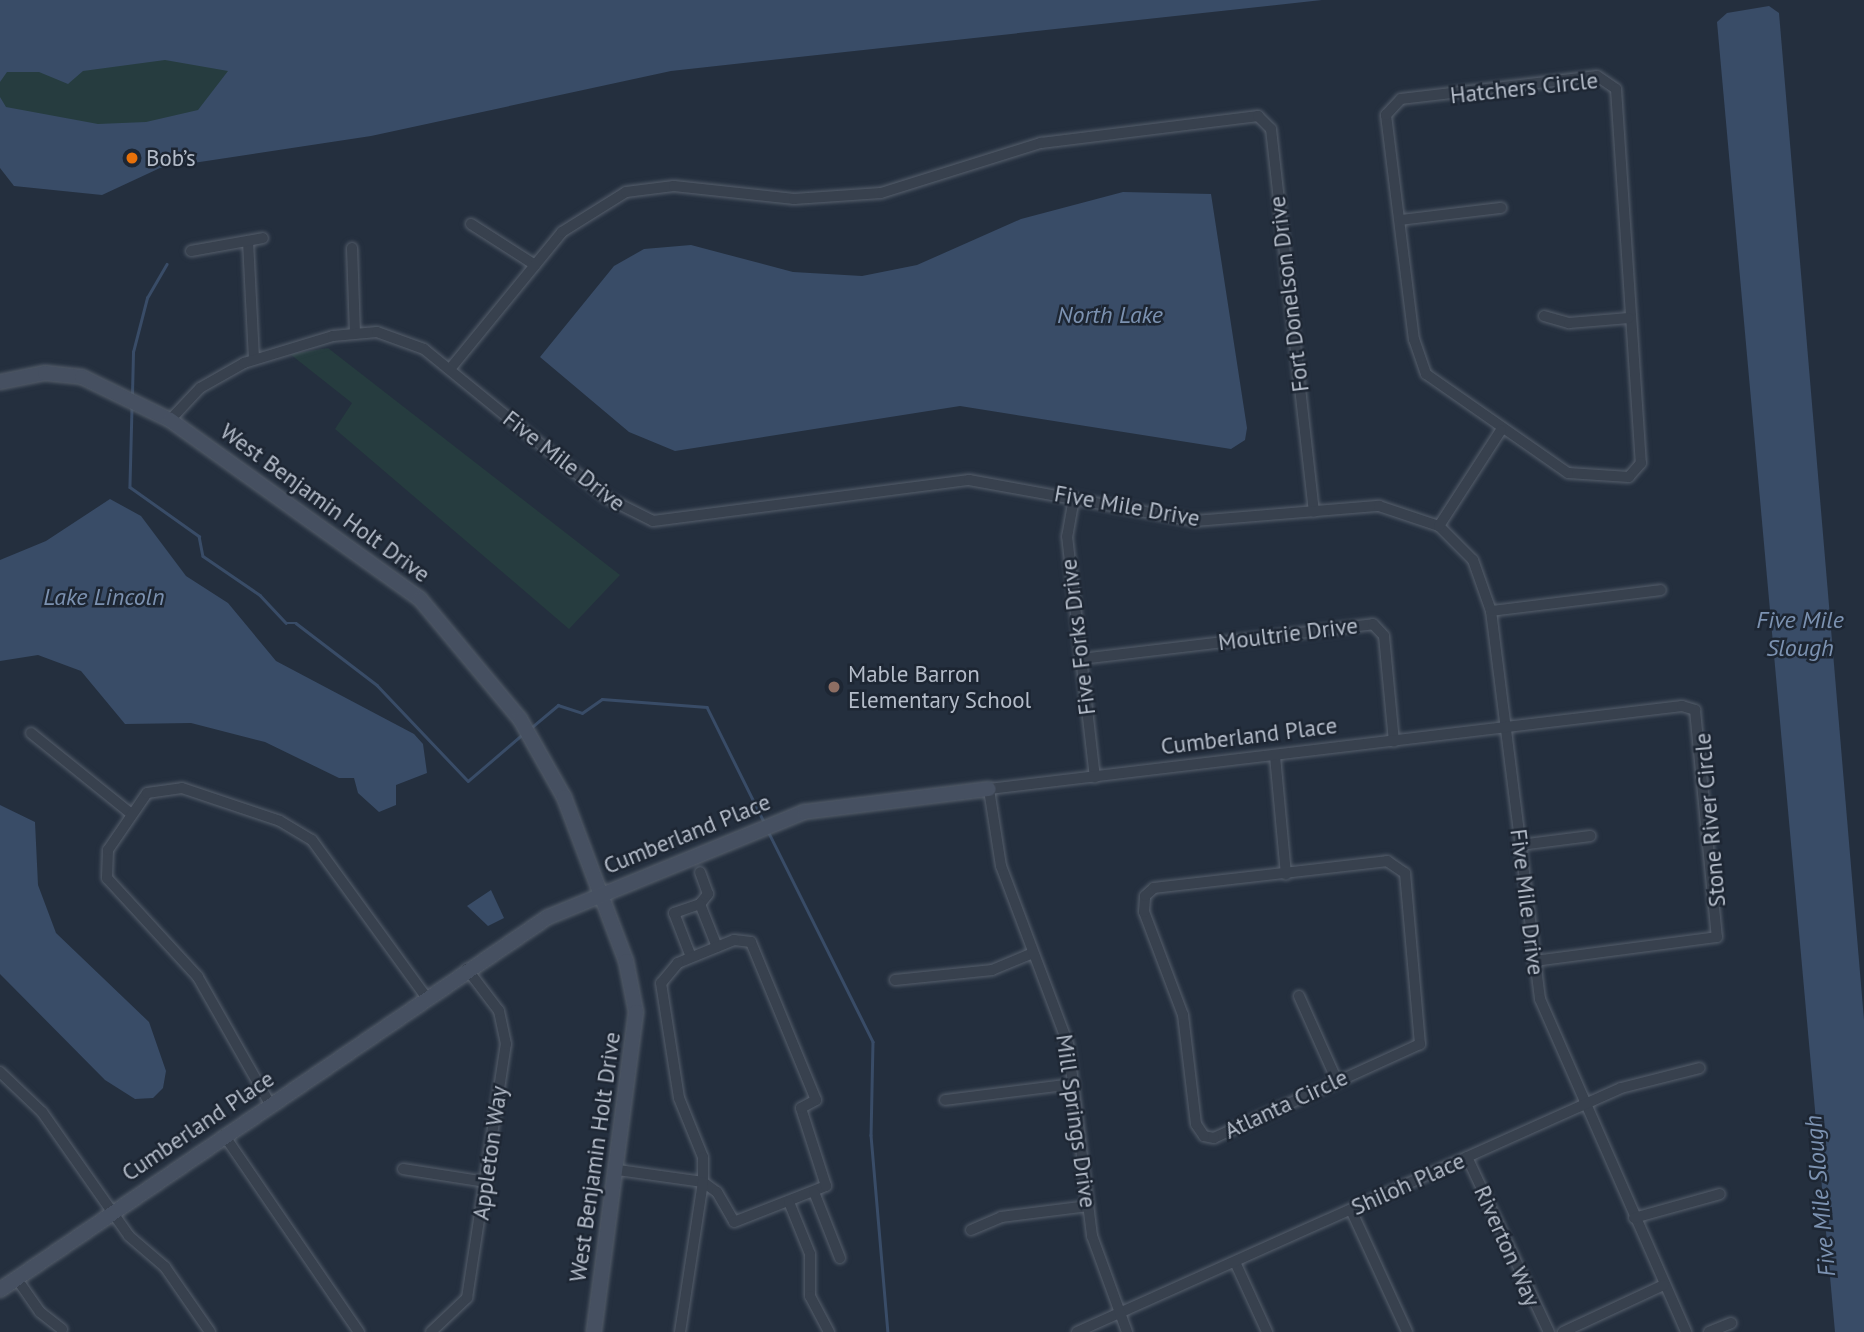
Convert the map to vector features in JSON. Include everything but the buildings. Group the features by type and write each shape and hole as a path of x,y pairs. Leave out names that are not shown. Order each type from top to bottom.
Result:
{"street":[{"name":"Hatchers Circle","path":"1608,78 1616,89 1629,318 1641,463 1634,474 1574,475 1437,387 1421,366 1386,116 1394,101 1608,78"},
{"name":"Fort Donelson Drive","path":"535,265 573,222 626,192 674,186 793,199 881,192 1041,143 1258,116 1271,128 1314,512"},
{"path":"1400,220 1501,208"},
{"path":"450,369 535,265 471,223"},
{"path":"191,251 263,238"},
{"path":"248,241 254,359"},
{"path":"352,248 355,333"},
{"path":"1544,316 1569,323 1629,318"},
{"name":"Five Mile Drive","path":"170,420 200,388 254,359 355,333 400,337 450,369 607,498 653,521 695,520 938,481 1006,484 1195,521 1379,506 1439,526 1473,560 1491,611 1534,961 1552,1035 1686,1332"},
{"name":"West Benjamin Holt Drive","path":"0,382 45,373 82,377 170,420 396,579 465,646 542,757 602,894 626,961 636,1012 618,1170 594,1332"},
{"path":"1439,526 1501,430"},
{"name":"Five Forks Drive","path":"1074,498 1067,536 1095,777"},
{"path":"1491,611 1661,590"},
{"name":"Moultrie Drive","path":"1081,659 1373,624 1384,636 1394,742"},
{"name":"Stone River Circle","path":"1506,729 1682,706 1695,710 1701,721 1717,937 1534,961"},
{"name":"Cumberland Place","path":"0,1290 529,927 602,894 804,812 1506,729"},
{"path":"31,733 130,814"},
{"path":"1275,756 1286,874"},
{"path":"270,1104 198,976 109,884 107,855 130,814 147,793 174,787 299,831 327,855 426,997"},
{"name":"Mill Springs Drive","path":"989,789 1000,866 1062,1023 1074,1084 1088,1206 1119,1314 1128,1332"},
{"path":"1520,845 1590,836"},
{"name":"Atlanta Circle","path":"1387,861 1404,869 1423,1038 1337,1081 1214,1138 1199,1131 1183,1016 1142,906 1154,888 1387,861"},
{"path":"691,957 674,913 700,904 708,894 700,872"},
{"path":"700,904 717,947"},
{"path":"618,1170 703,1182 717,1192 734,1222 814,1192 827,1178 801,1108 816,1100 751,942 717,947 691,957 666,970 661,983 679,1098 703,1157 703,1182 680,1332"},
{"path":"895,980 992,970 1033,953"},
{"name":"Appleton Way","path":"431,1332 467,1298 507,1031 467,969"},
{"path":"1299,996 1337,1081"},
{"name":"Shiloh Place","path":"1077,1332 1639,1081 1700,1068"},
{"path":"0,1072 42,1112 113,1212 164,1267 210,1332"},
{"path":"945,1100 1074,1084"},
{"path":"224,1135 359,1332"},
{"name":"Riverton Way","path":"1467,1157 1549,1332"},
{"path":"402,1168 486,1182"},
{"path":"814,1192 840,1258"},
{"path":"1634,1218 1720,1194"},
{"path":"789,1202 810,1254 810,1296 829,1332"},
{"path":"971,1230 1001,1217 1088,1206"},
{"path":"1351,1209 1407,1332"},
{"path":"1235,1262 1267,1332"},
{"path":"17,1279 40,1312 62,1329"},
{"path":"1563,1332 1664,1284"},
{"path":"1709,1332 1731,1323"}],"green space":[{"path":"677,0 160,141 0,128 0,58"},
{"path":"328,348 620,575 569,629 335,429 352,403 290,354"}],"water":[{"path":"0,0 1322,0 671,71 371,136 160,168 102,195 14,186 0,168 0,97 6,107 98,124 146,122 198,110 228,71 165,60 83,71 68,84 39,72 7,72 0,82"},
{"name":"Five Mile Slough","path":"1769,6 1779,13 1864,1020 1864,1332 1835,1332 1717,22 1727,13"},
{"name":"North Lake","path":"1123,192 1211,194 1247,428 1245,440 1231,449 960,406 675,451 629,432 540,357 614,266 644,249 691,245 793,272 862,276 917,265 1021,219"},
{"name":"Lake Lincoln","path":"110,499 141,516 186,576 228,603 276,661 414,734 423,744 427,773 396,785 396,805 379,812 358,793 354,778 339,778 265,742 191,723 125,724 81,671 38,655 0,661 0,560 46,541"},
{"path":"0,805 35,822 38,885 56,933 149,1022 166,1071 163,1088 153,1098 135,1099 105,1080 0,974"},
{"path":"491,890 504,918 488,926 467,906"}],"waterway":[{"path":"132,394 133,352 147,298 167,264"},
{"path":"132,408 130,487 199,536 203,556 260,595 286,623 296,623 377,685 468,781 524,733"},
{"path":"532,727 558,705 582,713 602,699 707,707 765,824"},
{"path":"769,833 873,1042 871,1135 888,1332"}],"place":[{"name":"Bob’s","path":"132,158"},
{"name":"Mable Barron Elementary School","path":"834,687"}]}
